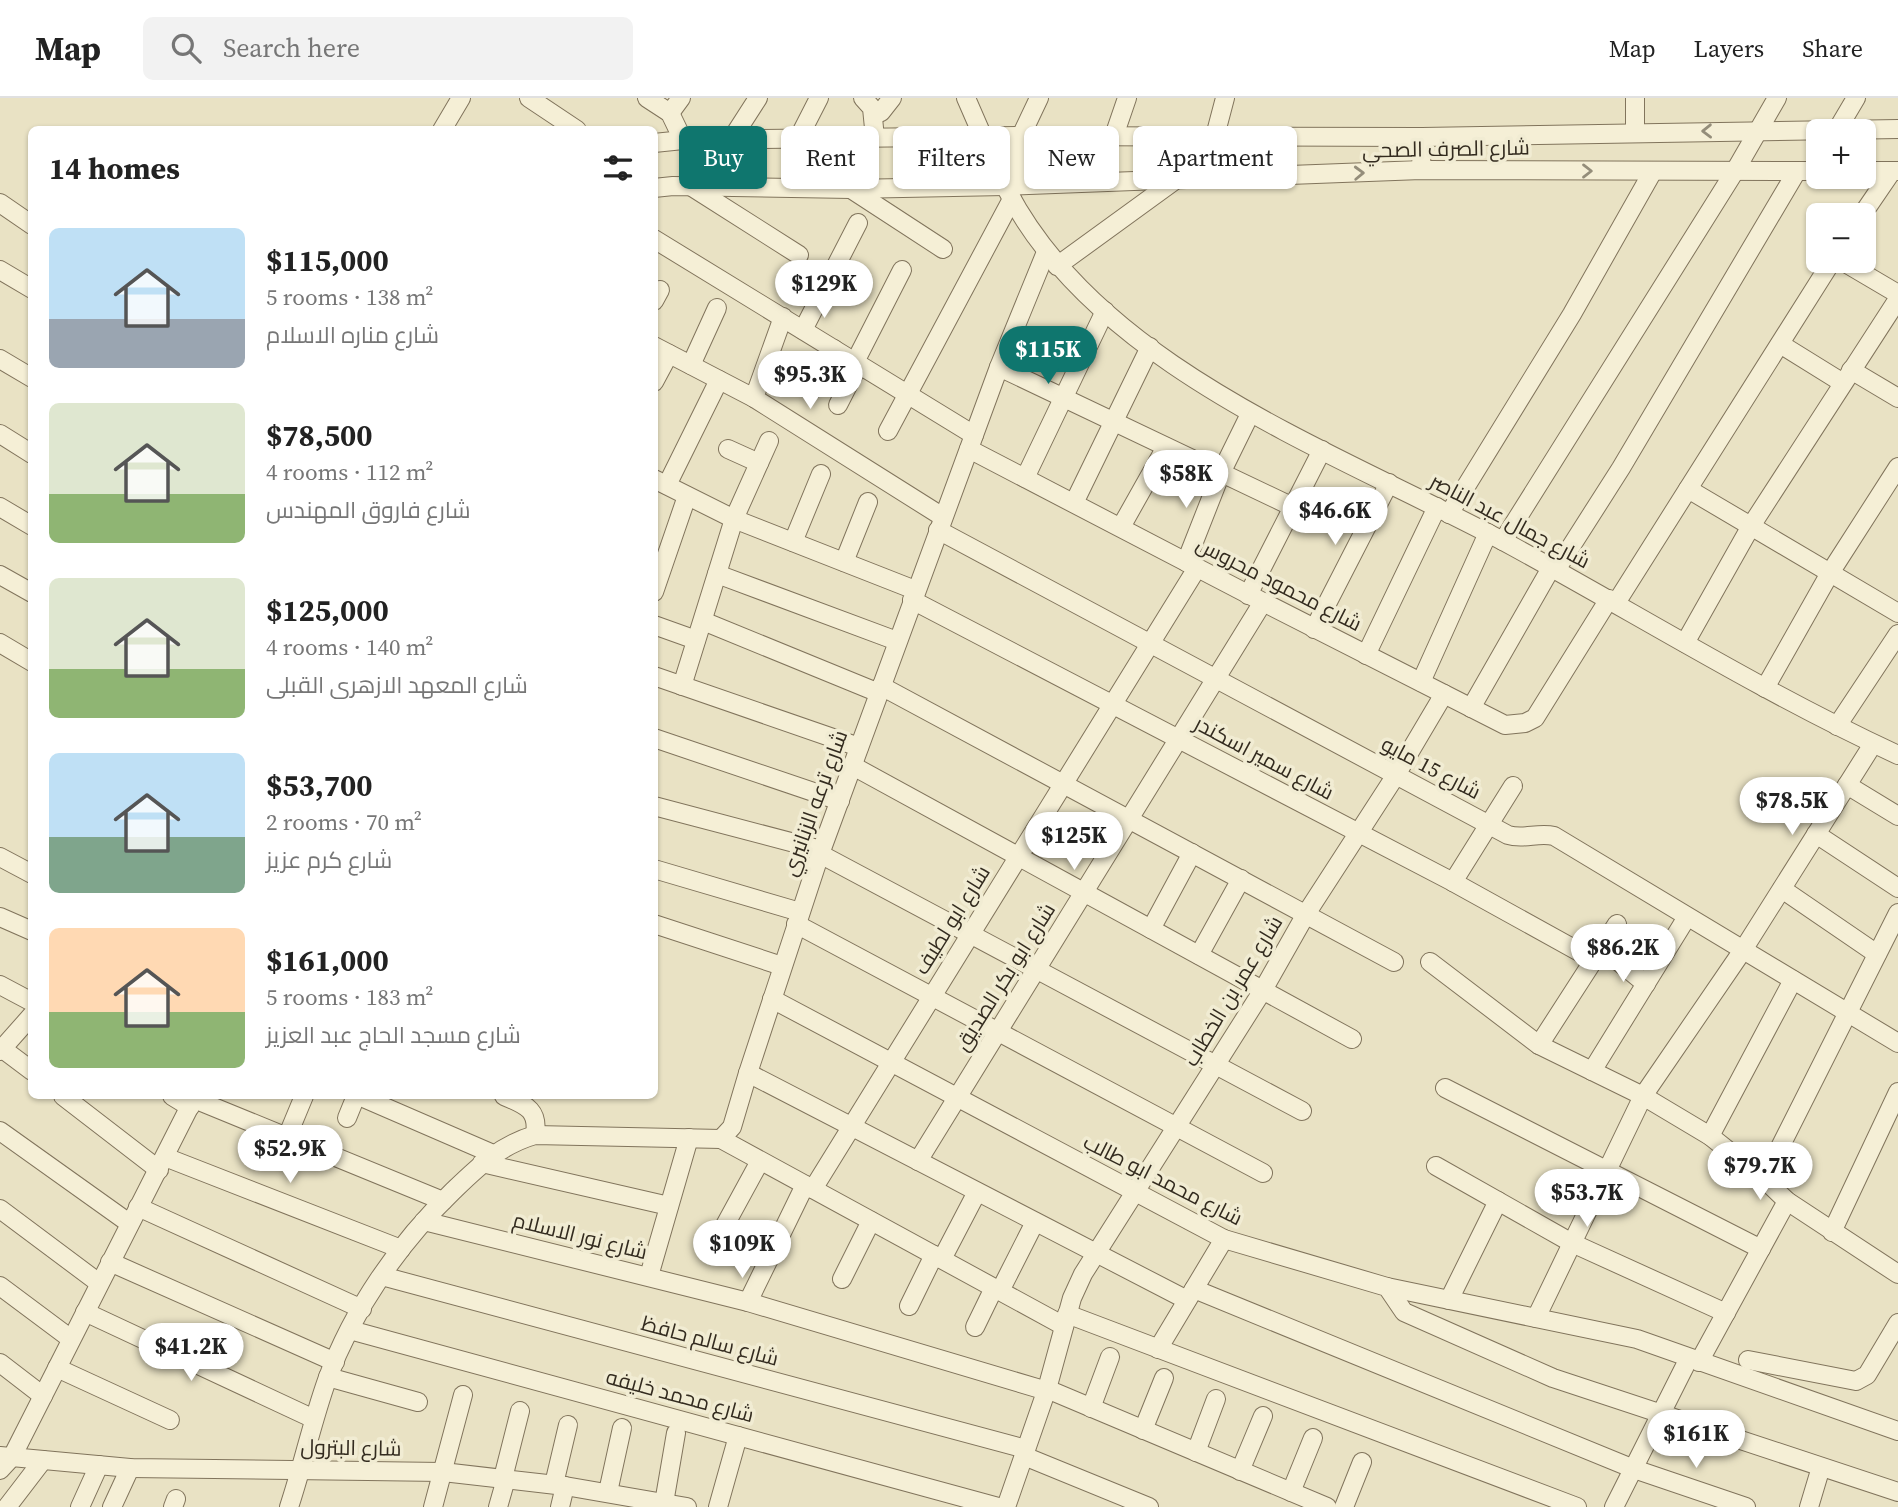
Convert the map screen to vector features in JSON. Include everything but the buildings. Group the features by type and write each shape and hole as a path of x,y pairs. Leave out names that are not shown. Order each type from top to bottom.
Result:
{"street":[{"path":"446,126 461,98"},
{"path":"529,98 571,126"},
{"path":"647,98 676,106 680,126"},
{"path":"739,126 758,98"},
{"path":"805,126 819,98"},
{"path":"863,98 872,108 874,126"},
{"path":"874,115 881,112 892,98"},
{"path":"966,98 978,126"},
{"path":"888,431 1012,190 1019,136 1040,98"},
{"path":"1118,126 1128,98"},
{"path":"1217,126 1225,98"},
{"path":"1635,98 1635,133"},
{"path":"1421,682 1495,537 1735,171 1777,98"},
{"path":"1844,119 1856,98"},
{"name":"شارع الصرف الصحي","path":"1876,129 1898,129"},
{"name":"شارع الصرف الصحي","path":"1297,136 1422,137 1806,130"},
{"name":"شارع الصرف الصحي","path":"1010,136 1024,136"},
{"path":"1421,170 1422,137"},
{"name":"شارع الصرف الصحي","path":"658,143 679,140"},
{"name":"شارع الصرف الصحي","path":"1297,176 1421,170 1806,171"},
{"path":"1366,655 1443,511 1572,314 1653,171"},
{"path":"1471,708 1554,569 1621,468 1797,171"},
{"path":"1876,171 1895,171"},
{"path":"1871,203 1895,171"},
{"name":"شارع الصرف الصحي","path":"851,189 1012,190 1133,183"},
{"name":"شارع الصرف الصحي","path":"658,188 679,187"},
{"path":"695,189 799,255"},
{"path":"851,189 943,249"},
{"path":"1051,259 1161,189"},
{"name":"شارع جمال عبد الناصر","path":"1012,190 1051,259 1105,311 1150,347 1250,414 1495,537 1765,688 1898,755"},
{"path":"0,203 28,222"},
{"path":"803,330 858,223"},
{"name":"شارع محمود محروس","path":"658,241 907,394 1025,478 1255,599 1505,725 1525,723 1535,718 1613,601"},
{"name":"شارع ترعه الزنانيري","path":"721,1139 732,1127 820,852 999,367 1051,259"},
{"path":"0,270 28,287"},
{"path":"838,405 902,270"},
{"path":"1613,601 1688,489 1824,273"},
{"path":"1685,643 1751,526 1898,297 1861,273"},
{"path":"691,365 717,308"},
{"path":"1025,478 1105,311"},
{"path":"754,398 783,317"},
{"path":"1780,344 1847,377 1898,398"},
{"path":"1074,503 1150,347"},
{"path":"815,388 834,349"},
{"name":"شارع 15 مايو","path":"662,350 754,398 941,523 1150,643 1488,825 1515,837 1538,834 1554,836 1898,1043"},
{"path":"0,359 28,376"},
{"path":"999,367 1293,507"},
{"path":"719,380 661,482 734,519 844,562 914,595"},
{"name":"شارع ابو لطيف","path":"748,1301 809,1187 891,1063 1150,643 1191,565 1221,473 1250,414"},
{"path":"0,434 28,452"},
{"path":"682,686 734,519 769,441"},
{"path":"1121,527 1166,447"},
{"path":"728,449 759,463"},
{"name":"شارع ابو بكر الصديق","path":"918,1161 1216,679 1255,599 1293,507 1322,450"},
{"path":"1765,688 1830,573 1898,467"},
{"path":"793,542 821,474"},
{"path":"1314,629 1389,483"},
{"path":"1688,489 1898,613"},
{"path":"658,580 687,496"},
{"path":"844,562 868,502"},
{"path":"0,507 28,520"},
{"path":"717,574 897,641"},
{"path":"0,575 28,591"},
{"name":"شارع سمير اسكندر","path":"914,595 1111,705 1598,954 1646,984"},
{"path":"703,621 880,690 1063,784 1394,962"},
{"path":"658,626 696,640"},
{"path":"1837,726 1898,634"},
{"path":"0,643 28,660"},
{"path":"658,677 859,747"},
{"name":"شارع عمر بن الخطاب","path":"1006,1507 1047,1390 1065,1320 1083,1273 1216,1066 1306,914 1360,833 1444,694"},
{"path":"658,739 840,800"},
{"path":"1536,1318 1643,1096 1743,950 1873,744"},
{"path":"853,766 1352,1039"},
{"path":"1847,785 1898,816"},
{"path":"1453,882 1513,786"},
{"path":"658,807 820,852 970,935 1302,1111"},
{"path":"1816,834 1898,888"},
{"path":"1151,929 1192,853"},
{"path":"0,857 28,872"},
{"path":"658,870 798,918 932,996 1264,1173"},
{"path":"1199,955 1241,879"},
{"path":"1782,889 1877,954"},
{"path":"1764,1179 1898,913"},
{"path":"1592,1071 1688,916"},
{"path":"0,917 28,930"},
{"path":"1539,1045 1617,924"},
{"path":"658,925 782,966"},
{"path":"1430,962 1539,1045 1643,1096 1710,1136 1787,1201 1832,1232 1897,1270"},
{"path":"1710,1136 1793,980"},
{"path":"0,985 28,1000"},
{"name":"شارع محمد ابو طالب","path":"772,999 1224,1239 1387,1287 1637,1339 1898,1431"},
{"path":"28,1019 1,1049 28,1068"},
{"path":"748,1073 1096,1254 1634,1469 1746,1507"},
{"path":"1444,1088 1761,1249"},
{"path":"1832,1232 1898,1092"},
{"path":"67,1099 162,1164 401,1249"},
{"path":"287,1137 303,1099"},
{"path":"347,1118 356,1099"},
{"path":"364,1099 487,1158 669,1206"},
{"path":"512,1099 524,1104 533,1112 537,1124 535,1135"},
{"path":"3,1458 43,1396 193,1100 443,1200"},
{"path":"0,1130 130,1223"},
{"path":"289,1507 314,1419 332,1370 350,1330 382,1276 424,1221 487,1158 516,1140 535,1135 721,1139 997,1289 1065,1320 1158,1349 1577,1507"},
{"path":"649,1276 690,1138"},
{"path":"712,1249 760,1161"},
{"path":"1436,1166 1572,1243 1726,1313"},
{"path":"909,1307 977,1192"},
{"path":"1449,1300 1498,1201"},
{"path":"1614,1507 1660,1415 1726,1313 1787,1201"},
{"path":"138,1207 362,1309"},
{"path":"0,1209 99,1283"},
{"name":"شارع نور الاسلام","path":"424,1221 748,1301 1047,1390"},
{"path":"842,1279 871,1221"},
{"path":"975,1327 1035,1222"},
{"path":"1158,1349 1224,1239"},
{"path":"110,1262 332,1370 418,1402"},
{"name":"شارع سالم حافظ","path":"382,1276 1025,1453 1149,1507"},
{"path":"0,1286 71,1339"},
{"path":"1387,1287 1404,1312 1553,1378 1898,1492"},
{"path":"85,1312 314,1419"},
{"path":"1748,1360 1856,1381 1867,1375 1898,1323"},
{"name":"شارع محمد خليفه","path":"350,1330 998,1507"},
{"path":"1091,1408 1110,1357"},
{"path":"0,1363 43,1396"},
{"path":"57,1368 170,1420"},
{"path":"1143,1430 1164,1378"},
{"path":"1047,1390 1327,1507"},
{"path":"433,1507 463,1395"},
{"path":"1196,1452 1216,1399"},
{"path":"498,1507 520,1411"},
{"path":"1240,1471 1263,1416"},
{"path":"560,1507 560,1485 568,1425"},
{"path":"608,1492 622,1428"},
{"path":"664,1503 676,1433"},
{"path":"718,1507 738,1436"},
{"path":"1291,1492 1313,1438"},
{"name":"شارع البترول","path":"3,1458 130,1468 443,1472 560,1485 687,1507"},
{"path":"7,1507 43,1460"},
{"path":"1344,1507 1362,1462"},
{"path":"80,1507 99,1465"},
{"path":"1809,1507 1821,1467"},
{"path":"112,1507 130,1468"}]}
